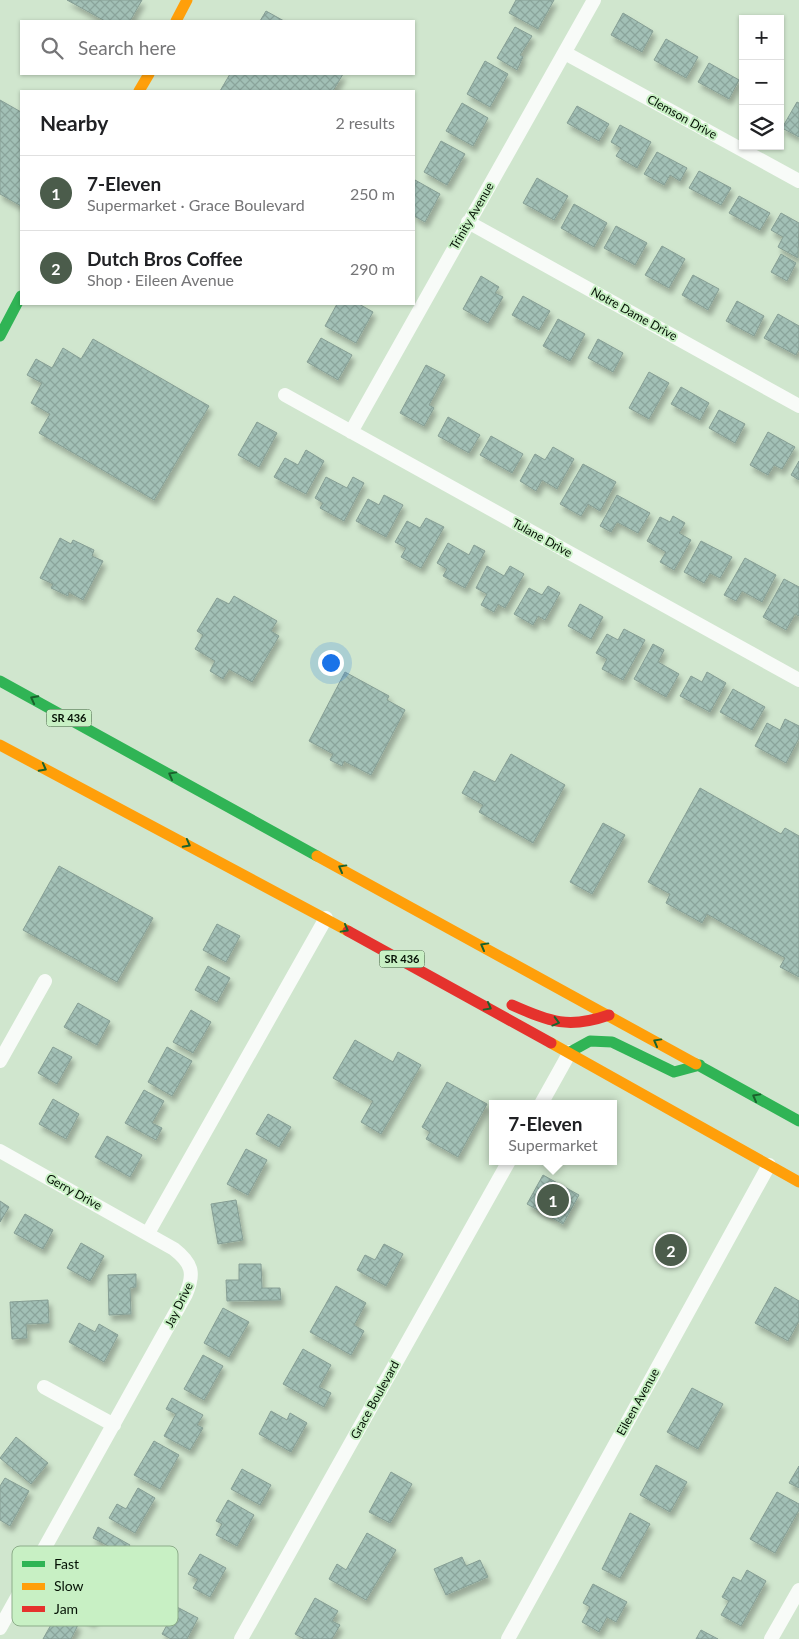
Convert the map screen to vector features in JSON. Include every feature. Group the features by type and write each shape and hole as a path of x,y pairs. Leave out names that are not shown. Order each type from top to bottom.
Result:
{"main road":[{"path":"177,20 187,0"},
{"path":"140,90 148,75"},
{"path":"0,336 20,298"},
{"name":"SR 436","path":"0,681 799,1121"},
{"name":"SR 436","path":"0,745 414,966 799,1182"},
{"path":"414,966 486,994"},
{"path":"504,1001 538,1017 561,1024 576,1025 609,1015"},
{"path":"570,1052 590,1041 612,1042 674,1072 700,1065"}],"street":[{"name":"Trinity Avenue","path":"351,432 594,0"},
{"name":"Clemson Drive","path":"565,52 799,181"},
{"name":"Notre Dame Drive","path":"468,222 799,406"},
{"name":"Tulane Drive","path":"285,395 799,680"},
{"path":"148,1233 326,918"},
{"path":"0,1060 45,982"},
{"path":"543,1100 570,1052"},
{"name":"Gerry Drive","path":"0,1151 148,1233"},
{"name":"Grace Boulevard","path":"241,1639 507,1165"},
{"name":"Eileen Avenue","path":"508,1639 769,1165"},
{"name":"Jay Drive","path":"46,1546 192,1281 192,1268 186,1258 148,1233"},
{"path":"44,1387 114,1425"},
{"path":"771,1639 799,1590"},
{"name":"Jay Drive","path":"0,1628 12,1607"}],"building":[{"path":"67,0 142,0 131,20 103,20"},
{"path":"516,0 554,0 538,29 509,13"},
{"path":"266,11 282,20 261,20"},
{"path":"623,13 653,31 642,52 611,35"},
{"path":"515,27 532,36 520,55 523,57 517,70 497,58"},
{"path":"666,39 698,57 686,78 654,60"},
{"path":"485,61 508,74 490,107 467,94"},
{"path":"709,63 739,80 729,99 698,82"},
{"path":"229,75 342,75 334,90 221,90"},
{"path":"0,100 20,111 20,205 0,194"},
{"path":"797,102 799,103 799,137 784,129 784,125"},
{"path":"462,103 488,118 473,146 446,131"},
{"path":"577,106 609,124 599,141 567,123"},
{"path":"620,125 651,142 637,168 616,156 621,148 611,142"},
{"path":"441,141 465,154 447,185 424,172"},
{"path":"657,152 687,168 680,181 670,175 664,185 644,174"},
{"path":"699,171 731,188 721,205 689,188"},
{"path":"537,178 568,196 554,220 523,203"},
{"path":"415,180 440,194 425,222 415,217"},
{"path":"739,196 770,213 760,230 729,213"},
{"path":"574,204 607,223 594,247 561,228"},
{"path":"781,213 799,223 798,258 778,247 783,237 771,230"},
{"path":"616,226 647,243 635,265 604,248"},
{"path":"662,246 685,259 669,288 645,275"},
{"path":"781,254 796,263 787,281 771,272"},
{"path":"693,275 719,289 708,310 682,295"},
{"path":"481,276 499,287 495,293 503,297 488,323 463,309"},
{"path":"523,296 550,311 539,330 512,315"},
{"path":"737,301 764,316 754,336 726,321"},
{"path":"336,305 361,305 373,312 356,343 325,326"},
{"path":"778,314 799,326 799,349 796,355 764,338"},
{"path":"558,319 585,334 570,361 543,346"},
{"path":"321,338 352,355 338,380 307,362"},
{"path":"93,339 209,406 154,500 39,433 50,414 31,403 42,383 27,375 36,359 52,368 63,348 81,359"},
{"path":"598,339 623,353 613,372 588,358"},
{"path":"426,365 445,375 429,405 434,408 424,426 400,413"},
{"path":"649,372 669,383 649,419 629,408"},
{"path":"681,387 709,403 700,420 671,404"},
{"path":"719,410 745,424 735,443 709,428"},
{"path":"448,417 480,435 469,453 438,436"},
{"path":"257,422 277,433 259,467 238,455"},
{"path":"768,432 795,447 782,469 774,465 768,475 750,465"},
{"path":"491,436 523,454 512,473 480,455"},
{"path":"553,447 574,459 557,489 542,480 536,491 520,481 535,454 545,460"},
{"path":"306,450 324,461 306,494 274,477 285,458 298,465"},
{"path":"799,461 799,480 791,475"},
{"path":"583,464 616,482 600,511 588,504 581,516 560,504"},
{"path":"326,477 347,488 353,477 364,483 344,521 320,508 323,503 315,498"},
{"path":"384,495 403,505 386,537 356,521 368,499 379,505"},
{"path":"617,495 650,513 638,533 617,522 611,532 600,526"},
{"path":"673,516 685,523 679,533 691,540 674,570 660,562 666,552 647,541 660,517 670,522"},
{"path":"426,518 444,527 421,568 401,557 406,548 395,542 407,521 420,528"},
{"path":"60,538 71,544 73,540 94,550 92,556 103,561 83,600 69,592 68,596 51,588 53,584 40,578"},
{"path":"701,541 732,557 720,578 710,573 704,583 684,572"},
{"path":"448,543 469,555 474,545 485,551 465,588 443,576 447,569 437,563"},
{"path":"745,558 776,575 762,602 742,591 736,601 724,595"},
{"path":"487,566 504,576 510,566 524,574 505,608 498,604 494,612 481,605 487,594 476,588"},
{"path":"784,579 799,587 799,616 795,614 786,630 763,617"},
{"path":"548,586 560,593 545,620 538,616 533,625 514,614 529,588 542,595"},
{"path":"234,596 277,621 271,631 279,636 252,682 229,669 223,679 210,671 215,661 195,649 203,635 197,631 217,598 229,604"},
{"path":"580,604 603,617 591,639 568,626"},
{"path":"624,629 645,640 623,680 602,669 607,659 596,653 607,634 618,640"},
{"path":"653,644 664,650 658,662 679,674 666,697 634,679"},
{"path":"345,672 389,696 387,700 405,710 371,775 344,761 342,766 330,760 333,754 309,741"},
{"path":"707,672 726,683 710,712 680,696 691,676 702,682"},
{"path":"733,689 765,707 752,730 720,712"},
{"path":"785,719 799,726 799,738 786,763 755,746 767,723 780,730"},
{"path":"511,754 565,785 533,843 479,812 483,805 462,793 474,771 495,782"},
{"path":"700,788 781,834 785,828 799,836 799,977 780,967 785,958 707,914 702,923 666,903 670,894 648,882"},
{"path":"603,823 625,835 592,894 570,882"},
{"path":"59,866 153,918 117,982 23,930"},
{"path":"217,924 240,936 226,962 203,950"},
{"path":"208,966 230,978 217,1002 195,990"},
{"path":"78,1003 110,1021 97,1045 64,1027"},
{"path":"191,1010 211,1022 193,1053 173,1042"},
{"path":"355,1040 393,1062 398,1052 421,1065 381,1134 361,1122 373,1101 333,1078"},
{"path":"53,1047 72,1057 57,1084 38,1073"},
{"path":"167,1047 192,1061 172,1096 148,1082"},
{"path":"447,1082 487,1104 458,1157 426,1139 430,1132 422,1127"},
{"path":"144,1090 164,1101 152,1123 162,1128 156,1140 125,1123"},
{"path":"53,1099 79,1114 66,1139 39,1124"},
{"path":"268,1114 291,1127 279,1147 256,1134"},
{"path":"107,1136 142,1155 130,1177 95,1157"},
{"path":"246,1149 267,1160 248,1195 227,1184"},
{"path":"543,1175 579,1195 563,1224 527,1204"},
{"path":"236,1200 243,1240 218,1244 211,1204"},
{"path":"0,1201 9,1207 0,1222"},
{"path":"25,1214 53,1230 43,1249 14,1233"},
{"path":"81,1243 104,1256 90,1281 67,1268"},
{"path":"384,1244 403,1254 386,1286 357,1270 365,1255 375,1260"},
{"path":"239,1264 261,1264 262,1288 280,1288 281,1300 227,1301 226,1280 239,1280"},
{"path":"136,1274 136,1287 130,1288 131,1314 109,1315 108,1275"},
{"path":"336,1286 366,1303 354,1325 364,1331 351,1355 310,1332"},
{"path":"775,1287 799,1301 799,1321 788,1341 755,1323"},
{"path":"48,1300 49,1323 26,1324 27,1338 12,1339 10,1302"},
{"path":"223,1308 249,1322 229,1357 204,1343"},
{"path":"79,1323 95,1332 99,1324 118,1335 104,1362 69,1342"},
{"path":"303,1349 331,1365 319,1387 331,1393 324,1407 283,1384"},
{"path":"203,1355 223,1366 204,1400 184,1389"},
{"path":"692,1388 723,1404 698,1449 667,1432"},
{"path":"172,1398 203,1415 197,1425 203,1428 190,1450 164,1436 176,1414 166,1409"},
{"path":"271,1411 287,1420 290,1413 307,1423 291,1452 259,1434"},
{"path":"16,1437 48,1463 31,1484 0,1458"},
{"path":"154,1441 179,1455 160,1489 134,1475"},
{"path":"656,1465 687,1482 670,1512 640,1495"},
{"path":"799,1466 799,1488 789,1483"},
{"path":"242,1469 271,1485 260,1505 231,1489"},
{"path":"391,1472 412,1484 390,1523 369,1512"},
{"path":"5,1478 29,1491 10,1526 0,1520 0,1486"},
{"path":"138,1488 155,1498 135,1533 109,1518 117,1504 126,1509"},
{"path":"777,1492 799,1504 799,1510 775,1553 750,1539"},
{"path":"228,1500 254,1515 237,1546 216,1535 222,1524 216,1521"},
{"path":"630,1513 650,1524 620,1578 602,1569"},
{"path":"98,1527 130,1545 108,1546 93,1538"},
{"path":"367,1533 396,1550 366,1600 329,1579 337,1564 346,1570"},
{"path":"200,1554 226,1568 210,1597 193,1588 198,1579 188,1574"},
{"path":"462,1557 466,1566 480,1560 488,1577 446,1595 434,1569"},
{"path":"747,1570 766,1581 741,1626 721,1615 729,1601 722,1597 733,1577 741,1581"},
{"path":"593,1584 627,1602 616,1622 607,1617 599,1632 582,1622 590,1607 583,1603"},
{"path":"315,1598 338,1611 332,1621 340,1625 332,1639 304,1639 295,1634"},
{"path":"178,1608 198,1618 187,1639 171,1639 162,1634 166,1626 178,1626"},
{"path":"50,1626 78,1626 71,1639 43,1639"},
{"path":"701,1630 718,1639 696,1639"}],"traffic: fast":[{"path":"0,336 20,298"},
{"path":"0,681 317,856"},
{"path":"570,1052 590,1041 612,1042 674,1072 700,1065"},
{"path":"696,1064 799,1121"}],"traffic: slow":[{"path":"177,20 187,0"},
{"path":"140,90 148,75"},
{"path":"0,745 348,931"},
{"path":"317,856 696,1064"},
{"path":"551,1043 799,1182"}],"traffic: jam":[{"path":"348,931 551,1043"},
{"path":"512,1005 538,1016 560,1022 582,1022 609,1015"}],"place":[{"name":"7-Eleven","path":"553,1200"},
{"name":"Dutch Bros Coffee","path":"671,1250"}]}
